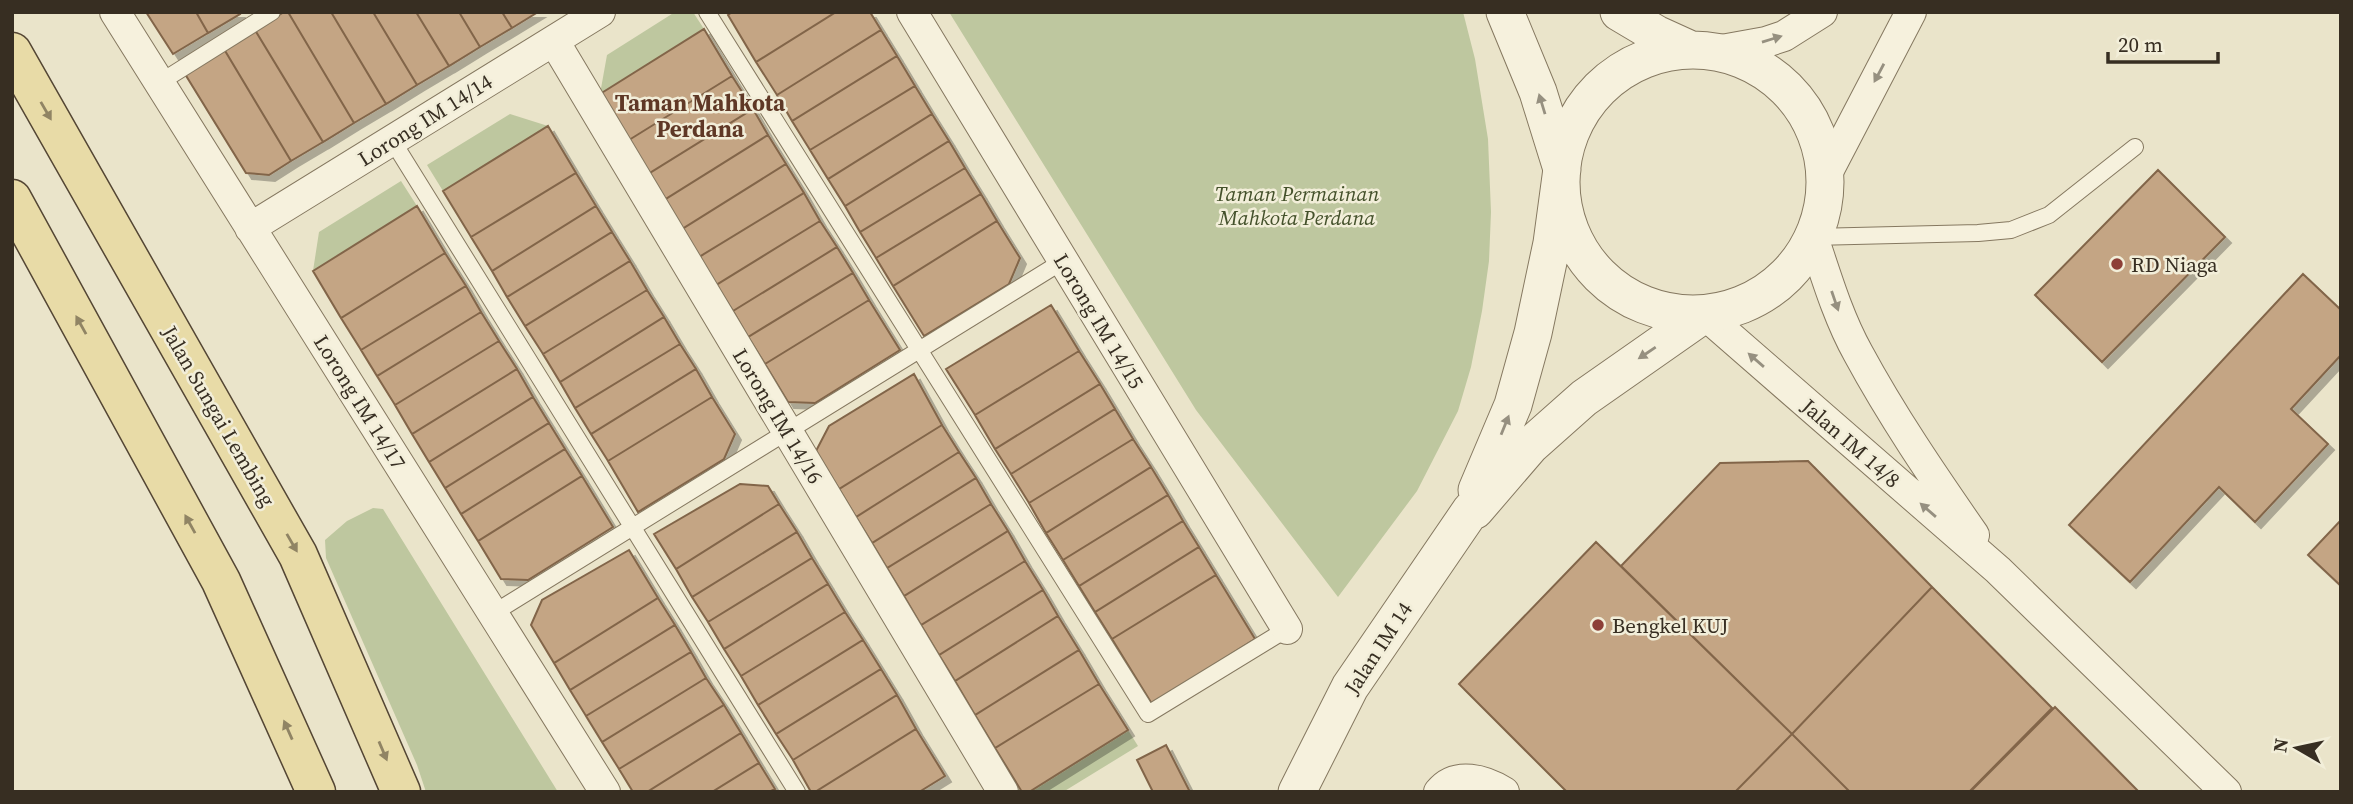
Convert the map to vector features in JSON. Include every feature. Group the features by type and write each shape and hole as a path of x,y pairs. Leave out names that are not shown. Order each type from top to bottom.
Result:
{"main road":[{"name":"Jalan Sungai Lembing","path":"12,52 298,555 401,792"},
{"path":"12,200 221,581 316,792"}],"street":[{"name":"Lorong IM 14/17","path":"115,12 605,792"},
{"name":"Lorong IM 14/14","path":"250,228 600,12"},
{"name":"Lorong IM 14/15","path":"912,12 1287,629"},
{"path":"1505,12 1538,92 1562,169 1562,200 1571,232 1587,262 1611,286 1639,304 1671,313 1720,312 1749,302 1775,286 1797,263 1813,237 1823,208 1825,177 1821,147 1810,120 1793,95 1771,74 1744,60 1702,50 1657,34 1619,12"},
{"path":"1704,314 1584,398 1530,446 1475,510 1471,510 1470,506 1513,405 1533,333 1552,243 1566,143 1578,117 1593,95 1613,76 1636,62 1662,52 1766,42 1784,36 1822,12"},
{"path":"1825,177 1911,12"},
{"name":"Lorong IM 14/16","path":"554,41 1003,792"},
{"name":"Jalan IM 14/8","path":"1813,237 1839,311 1857,352 1922,459 1998,570"},
{"name":"Jalan IM 14/8","path":"1704,314 1998,570 2226,792"},
{"name":"Jalan IM 14","path":"1297,792 1350,687 1471,510"},
{"path":"1439,792 1444,785 1462,780 1483,780 1504,792"}],"lane":[{"path":"159,83 272,12"},
{"path":"707,12 1148,714 1287,629"},
{"path":"392,141 797,792"},
{"path":"1813,237 2011,230 2049,215 2135,147"},
{"path":"492,614 1063,261"}],"green space":[{"path":"675,12 693,12 704,29 600,94 607,55"},
{"name":"Taman Permainan Mahkota Perdana","path":"949,12 1463,12 1475,59 1488,139 1491,212 1489,261 1471,367 1458,411 1417,491 1338,597 1196,410"},
{"path":"510,114 548,126 443,191 427,165"},
{"path":"401,181 417,206 313,271 319,232"},
{"path":"373,508 383,509 558,792 426,792 417,765 326,558 325,540 347,521"},
{"path":"1128,730 1138,746 1063,792 1029,792"}],"building":[{"path":"146,12 196,12 208,33 173,54"},
{"path":"196,12 239,12 240,14 208,33"},
{"path":"288,12 354,123 323,142 255,30"},
{"path":"288,12 331,12 386,104 354,123"},
{"path":"331,12 373,12 417,85 386,104"},
{"path":"373,12 416,12 449,66 417,85"},
{"path":"416,12 459,12 480,47 449,66"},
{"path":"459,12 502,12 512,28 480,47"},
{"path":"502,12 538,12 512,28"},
{"path":"732,12 836,12 756,62 728,15"},
{"path":"836,12 870,12 881,30 777,95 756,62"},
{"path":"704,29 732,76 629,140 600,94"},
{"path":"255,30 323,142 291,161 224,49"},
{"path":"881,30 897,56 792,121 777,95"},
{"path":"224,49 291,161 269,175 246,173 185,74"},
{"path":"897,56 915,86 810,150 792,121"},
{"path":"732,76 753,109 648,174 629,140"},
{"path":"915,86 932,114 828,179 810,150"},
{"path":"753,109 768,135 664,200 648,174"},
{"path":"932,114 949,141 845,206 828,179"},
{"path":"548,126 576,173 471,237 443,191"},
{"path":"768,135 786,164 682,229 664,200"},
{"path":"949,141 965,168 860,232 845,206"},
{"path":"786,164 804,193 699,257 682,229"},
{"path":"965,168 981,194 876,258 860,232"},
{"path":"2158,170 2225,237 2102,362 2035,295"},
{"path":"576,173 596,206 492,271 471,237"},
{"path":"804,193 820,221 716,285 699,257"},
{"path":"981,194 997,221 893,286 876,258"},
{"path":"417,206 445,253 341,318 313,271"},
{"path":"596,206 612,232 507,297 492,271"},
{"path":"820,221 837,247 733,311 716,285"},
{"path":"997,221 1020,258 1009,284 924,336 893,286"},
{"path":"612,232 630,261 525,326 507,297"},
{"path":"837,247 853,273 748,337 733,311"},
{"path":"445,253 466,286 361,350 341,318"},
{"path":"630,261 647,290 543,354 525,326"},
{"path":"853,273 869,300 765,364 748,337"},
{"path":"2303,274 2341,310 2341,355 2291,409 2328,444 2255,522 2219,487 2130,582 2069,525"},
{"path":"466,286 481,312 377,376 361,350"},
{"path":"647,290 664,317 560,382 543,354"},
{"path":"869,300 900,350 815,403 788,402 765,364"},
{"path":"1051,305 1079,351 975,415 946,369"},
{"path":"481,312 499,341 395,405 377,376"},
{"path":"664,317 680,344 575,408 560,382"},
{"path":"499,341 517,369 412,434 395,405"},
{"path":"680,344 696,369 591,434 575,408"},
{"path":"1079,351 1100,384 995,449 975,415"},
{"path":"517,369 533,397 429,462 412,434"},
{"path":"696,369 712,397 608,461 591,434"},
{"path":"914,374 942,425 839,489 816,451 829,426"},
{"path":"1100,384 1115,409 1011,474 995,449"},
{"path":"533,397 549,423 445,488 429,462"},
{"path":"712,397 735,434 724,459 638,512 608,461"},
{"path":"1115,409 1133,439 1029,503 1011,474"},
{"path":"549,423 565,449 461,514 445,488"},
{"path":"942,425 959,452 856,517 839,489"},
{"path":"1133,439 1151,467 1046,533 1029,503"},
{"path":"565,449 582,476 478,541 461,514"},
{"path":"959,452 976,478 872,543 856,517"},
{"path":"1808,461 1932,587 1792,734 1621,566 1720,463"},
{"path":"1151,467 1168,495 1063,560 1046,533"},
{"path":"582,476 613,527 528,580 501,579 478,541"},
{"path":"976,478 991,504 887,568 872,543"},
{"path":"740,484 768,486 779,504 676,569 654,534"},
{"path":"1168,495 1183,521 1079,586 1063,560"},
{"path":"779,504 797,532 692,597 676,569"},
{"path":"991,504 1008,531 904,596 887,568"},
{"path":"2341,520 2341,586 2308,555"},
{"path":"1183,521 1199,547 1095,612 1079,586"},
{"path":"1008,531 1025,561 921,625 904,596"},
{"path":"797,532 812,558 708,622 692,597"},
{"name":"Bengkel KUJ","path":"1596,542 1792,734 1735,792 1567,792 1459,684"},
{"path":"1199,547 1216,575 1112,639 1095,612"},
{"path":"629,550 658,598 554,663 531,625 542,600"},
{"path":"812,558 828,584 724,649 708,622"},
{"path":"1025,561 1043,590 939,655 921,625"},
{"path":"1216,575 1255,639 1152,704 1112,639"},
{"path":"828,584 845,612 741,676 724,649"},
{"path":"1932,587 2052,708 1969,792 1850,792 1792,734"},
{"path":"1043,590 1058,616 955,681 939,655"},
{"path":"658,598 675,625 570,690 554,663"},
{"path":"845,612 863,640 758,705 741,676"},
{"path":"1058,616 1079,650 975,715 955,681"},
{"path":"675,625 691,652 586,716 570,690"},
{"path":"863,640 881,669 776,734 758,705"},
{"path":"1079,650 1099,684 995,748 975,715"},
{"path":"691,652 706,678 602,742 586,716"},
{"path":"881,669 897,695 793,760 776,734"},
{"path":"706,678 724,705 619,769 602,742"},
{"path":"1099,684 1128,730 1029,792 1022,792 995,748"},
{"path":"897,695 916,729 811,792 793,760"},
{"path":"724,705 741,733 647,792 633,792 619,769"},
{"path":"2055,707 2139,792 1970,792"},
{"path":"916,729 945,776 919,792 815,792"},
{"path":"741,733 759,763 712,792 647,792"},
{"path":"1792,734 1850,792 1735,792"},
{"path":"1166,745 1190,792 1153,792 1137,760"},
{"path":"759,763 775,789 769,792 712,792"}],"place":[{"name":"RD Niaga","path":"2117,264"},
{"name":"Bengkel KUJ","path":"1598,625"}],"district":[{"name":"Taman Mahkota Perdana","path":"700,116"}]}
